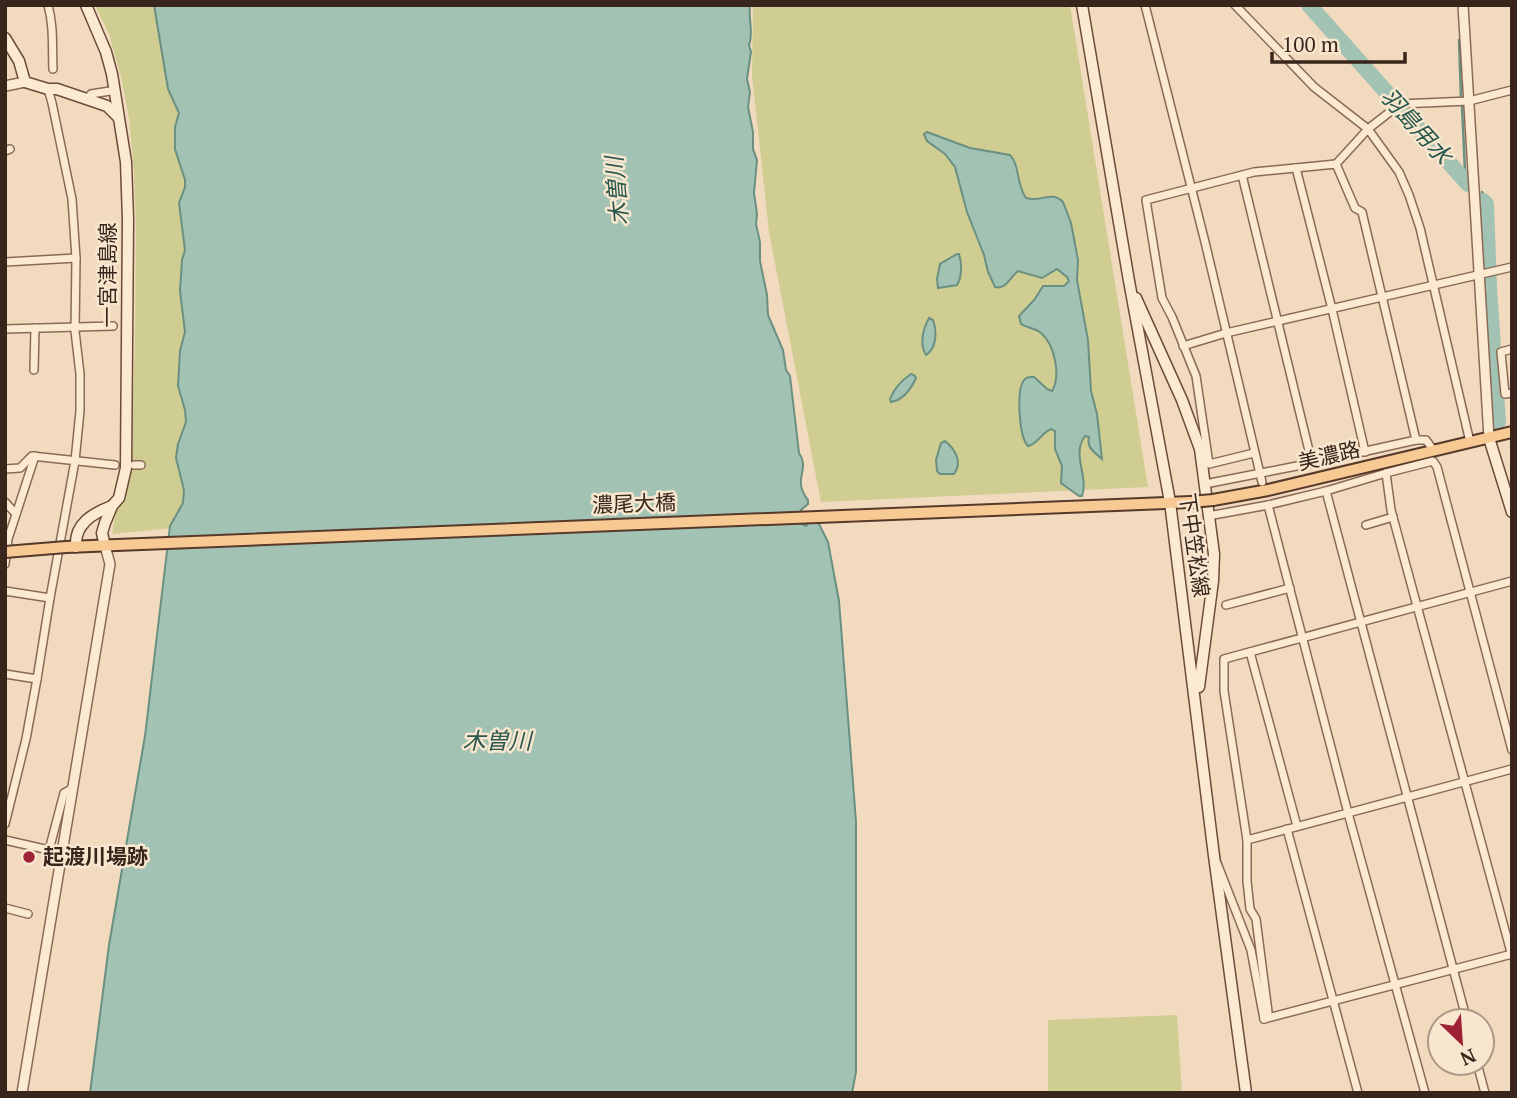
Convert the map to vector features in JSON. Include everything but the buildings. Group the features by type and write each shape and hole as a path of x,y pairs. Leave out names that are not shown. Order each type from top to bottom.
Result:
{"main road":[{"name":"一宮津島線","path":"86,5 109,63 123,138 128,187 126,468 120,498 111,506 102,533 105,546"},
{"name":"下中笠松線","path":"1082,5 1170,502 1246,1093"},
{"path":"5,38 19,61 25,82 57,89 107,106 118,117"},
{"path":"1129,281 1182,400 1200,449 1214,555 1213,581 1199,677 1198,721"},
{"name":"美濃路","path":"1152,503 1213,500 1268,490 1434,456 1470,442 1512,432"},
{"path":"1489,438 1512,511"},
{"name":"濃尾大橋","path":"5,552 547,526 1152,503"},
{"path":"71,547 86,519 111,506"}],"street":[{"path":"48,5 53,36 52,69"},
{"path":"1145,5 1261,478"},
{"path":"1235,5 1314,87 1368,129 1399,172 1420,228 1470,442"},
{"path":"1463,5 1482,274 1489,438"},
{"path":"5,86 25,82"},
{"path":"5,824 26,739 37,679 75,461 81,392 75,327 76,258 72,199 48,89"},
{"path":"1255,453 1209,464 1196,376 1162,298 1146,200 1254,172 1336,164 1368,129 1400,104 1469,101 1512,90"},
{"path":"87,99 91,94 110,91"},
{"path":"1336,164 1355,208 1362,212 1416,440"},
{"path":"1296,168 1365,452"},
{"path":"1242,175 1312,463"},
{"path":"5,262 76,258"},
{"path":"1183,346 1226,333 1512,267"},
{"path":"5,329 113,326"},
{"path":"34,370 36,328"},
{"path":"1487,397 1506,394 1501,352 1512,349"},
{"path":"1205,484 1261,478 1312,463 1426,440 1434,456 1512,750"},
{"path":"5,469 20,468 32,456 115,465"},
{"path":"5,564 8,539 34,456"},
{"path":"1208,516 1326,491 1434,456"},
{"path":"1264,1019 1512,955 1393,517 1386,473"},
{"path":"1326,491 1463,1007"},
{"path":"5,502 16,514"},
{"path":"1268,505 1348,813 1425,1093"},
{"path":"1366,525 1393,517"},
{"path":"22,1093 110,564 105,546"},
{"path":"1264,1019 1268,1012 1255,919 1250,909 1247,840 1224,691 1224,659 1512,581"},
{"path":"1226,605 1290,589"},
{"path":"5,591 50,598"},
{"path":"1250,652 1297,826"},
{"path":"5,674 37,679"},
{"path":"1247,840 1512,769"},
{"path":"5,839 49,850 64,793 73,788"},
{"path":"1287,829 1358,1093"},
{"path":"1214,856 1251,950 1264,1019"},
{"path":"5,908 28,914"}],"shaded area":[{"path":"95,5 170,5 186,145 191,405 184,503 172,528 112,534 116,512 126,495 131,472 136,224 129,118 109,34"},
{"path":"753,5 1070,5 1148,487 821,502 769,232 752,75"},
{"path":"1177,1015 1182,1093 1048,1093 1048,1020"}],"water":[{"name":"木曽川","path":"154,5 750,5 748,107 753,149 757,160 754,193 756,224 768,315 783,350 786,370 790,376 799,453 803,465 801,486 808,500 808,504 801,510 802,524 806,526 811,520 815,520 828,542 839,601 856,822 856,1072 852,1093 90,1093 109,945 145,736 170,526 183,503 184,490 176,458 186,422 178,386 180,351 185,332 180,291 185,250 179,203 185,180 175,149 175,127 179,113 168,89"},
{"path":"927,132 970,148 1010,155 1026,198 1054,197 1063,202 1071,223 1078,260 1077,280 1088,340 1091,391 1097,414 1102,459 1091,449 1089,437 1085,436 1080,451 1084,488 1082,496 1061,483 1062,466 1055,449 1055,431 1051,429 1028,446 1022,433 1020,413 1020,393 1024,380 1034,377 1052,391 1056,369 1046,338 1039,331 1021,324 1019,316 1043,286 1064,286 1069,281 1057,269 1042,278 1018,271 1005,285 995,287 967,212 955,167 945,154 927,141 924,134"},
{"path":"957,254 961,266 957,285 938,288 940,264"},
{"path":"929,318 933,320 935,339 926,355 923,337"},
{"path":"911,374 916,378 909,390 891,402 896,388"},
{"path":"945,441 957,456 958,465 954,474 940,474 937,471 936,460 941,443"}],"waterway":[{"name":"羽島用水","path":"1309,5 1468,184"},
{"path":"1459,40 1461,97"},
{"path":"1462,106 1467,173"},
{"path":"1482,192 1489,206 1498,350"},
{"name":"羽島用水","path":"1483,201 1486,204 1498,422"}],"place":[{"name":"起渡川場跡","path":"29,857"}]}
